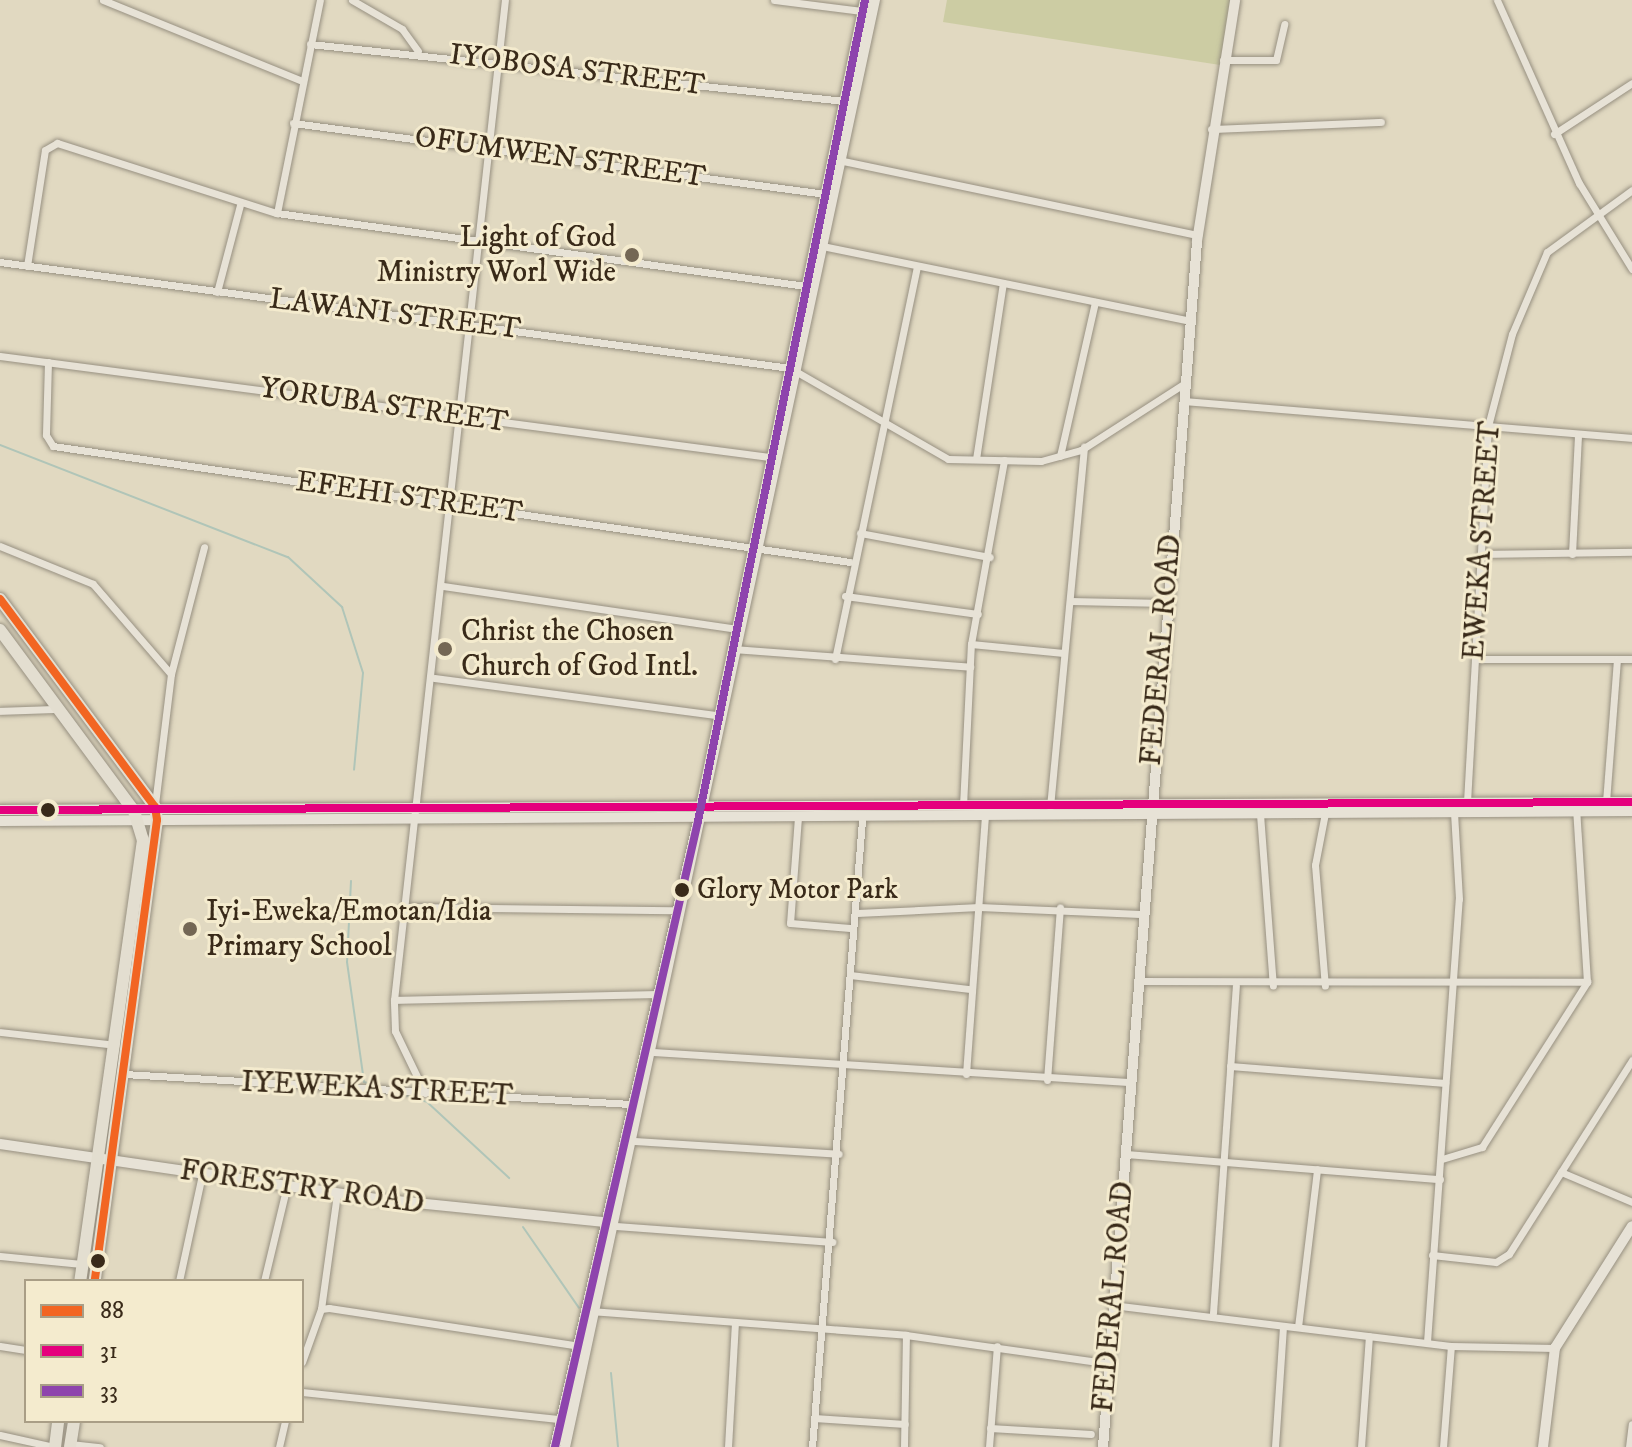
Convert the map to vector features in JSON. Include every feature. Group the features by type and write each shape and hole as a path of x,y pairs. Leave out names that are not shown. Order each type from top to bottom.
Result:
{"highway":[{"path":"0,599 156,814 124,1074 80,1279"},
{"path":"0,630 137,816 139,884 115,1045 95,1279"},
{"path":"54,1447 58,1423"},
{"path":"70,1446 74,1423"}],"street":[{"path":"104,0 302,81"},
{"path":"277,213 320,0"},
{"path":"352,0 402,29 418,51"},
{"path":"425,1093 395,1031 394,1000 408,907 434,678 468,324 505,0"},
{"path":"610,1224 634,1141 702,816 756,547 769,457 796,370 806,286 864,6 774,0"},
{"path":"736,650 736,629 827,247 875,0"},
{"name":"FEDERAL ROAD","path":"1103,1447 1105,1363 1126,1154 1134,980 1190,321 1210,129 1235,0"},
{"path":"1497,0 1554,134 1595,214 1632,269"},
{"path":"1223,60 1276,60 1284,24"},
{"name":"IYOBOSA STREET","path":"310,44 418,51 498,63 844,101"},
{"path":"1554,134 1632,83"},
{"path":"1210,129 1381,122"},
{"name":"OFUMWEN STREET","path":"293,123 826,194"},
{"path":"27,266 48,147 57,143 240,205 277,213 478,237 806,286"},
{"path":"843,161 1198,235"},
{"name":"EWEKA STREET","path":"1467,802 1488,426 1538,266 1595,214 1632,190"},
{"path":"217,292 240,205"},
{"path":"827,247 1190,321"},
{"name":"LAWANI STREET","path":"0,262 796,370"},
{"path":"835,659 850,562 860,533 881,421 917,267"},
{"path":"976,459 1003,283"},
{"path":"1060,456 1095,302"},
{"name":"YORUBA STREET","path":"0,356 769,457"},
{"name":"EFEHI STREET","path":"48,362 46,435 53,446 850,562"},
{"path":"796,370 948,459 1004,460 1060,456 1084,447 1185,383"},
{"path":"1183,401 1632,438"},
{"path":"1572,554 1578,434"},
{"path":"1050,807 1084,447"},
{"path":"963,810 971,644 990,557 1004,460"},
{"path":"860,533 990,557"},
{"path":"0,546 93,584 171,674"},
{"path":"156,814 171,674 204,547"},
{"path":"1482,554 1632,552"},
{"path":"443,586 736,629"},
{"path":"845,596 978,614"},
{"path":"1070,601 1166,603"},
{"path":"971,644 1064,653"},
{"path":"736,650 970,667"},
{"path":"1475,659 1632,659"},
{"path":"1606,802 1617,659"},
{"path":"434,678 720,716"},
{"path":"0,711 60,709"},
{"path":"0,821 156,814 702,816 862,820 1149,809 1467,802 1632,811"},
{"path":"702,816 1050,807 1260,814 1454,811 1632,802"},
{"path":"1442,1159 1482,1147 1587,982 1576,806"},
{"path":"0,810 137,816"},
{"path":"1427,1342 1459,899 1454,811"},
{"path":"1325,813 1315,865 1325,986"},
{"path":"1260,814 1273,986"},
{"path":"565,1447 672,910 702,816"},
{"path":"798,817 790,923 850,928"},
{"path":"966,1074 985,817"},
{"path":"812,1447 818,1334 832,1242 850,975 850,928 857,913 862,820"},
{"path":"408,907 672,910"},
{"path":"1047,1080 1060,907"},
{"path":"857,913 1060,907 1140,914"},
{"path":"850,975 970,989"},
{"path":"1134,980 1236,986 1587,982"},
{"path":"1213,1313 1236,986"},
{"path":"394,1000 654,994"},
{"path":"0,1032 115,1045"},
{"path":"653,1052 844,1063 1047,1080 1128,1082"},
{"path":"1432,1255 1496,1262 1509,1254 1632,1060"},
{"path":"1230,1066 1445,1083"},
{"name":"IYEWEKA STREET","path":"124,1074 631,1104"},
{"path":"634,1141 839,1154"},
{"name":"FORESTRY ROAD","path":"0,1144 106,1162 337,1193 610,1224"},
{"path":"1126,1154 1440,1179"},
{"path":"1298,1327 1317,1169"},
{"path":"1561,1172 1632,1202"},
{"path":"179,1279 202,1175"},
{"path":"264,1279 287,1185"},
{"path":"304,1356 321,1309 337,1193"},
{"path":"610,1224 832,1242"},
{"path":"1543,1447 1555,1348 1632,1226"},
{"path":"0,1256 82,1264"},
{"path":"1110,1305 1213,1313 1283,1326 1451,1346 1555,1348"},
{"path":"321,1309 580,1346"},
{"path":"591,1311 735,1323 818,1334 906,1335 1105,1363"},
{"path":"555,1447 591,1311"},
{"path":"728,1447 735,1323"},
{"path":"1275,1447 1283,1326"},
{"path":"904,1447 906,1335"},
{"path":"1361,1447 1369,1336"},
{"path":"0,1346 24,1350"},
{"path":"989,1447 997,1346"},
{"path":"1443,1447 1451,1346"},
{"path":"304,1392 561,1419"},
{"path":"814,1418 905,1424"},
{"path":"279,1447 285,1423"},
{"path":"1629,1447 1632,1424"},
{"path":"990,1428 1091,1434"},
{"path":"0,1435 54,1447"},
{"path":"70,1446 100,1447"}],"green space":[{"path":"947,0 1231,0 1220,65 943,22"}],"waterway":[{"path":"0,445 288,557 342,607 363,673 354,770"},
{"path":"351,881 347,962 364,1082 376,1086"},
{"path":"401,1094 427,1102 509,1178"},
{"path":"523,1227 579,1308"},
{"path":"611,1373 618,1447"}],"transit line":[{"name":"33","path":"555,1447 698,821 865,0"},
{"name":"88","path":"0,599 155,807 157,820 95,1279"},
{"name":"31","path":"0,810 1632,802"}],"place":[{"name":"Light of God Ministry Worl Wide","path":"632,255"},
{"name":"Christ the Chosen Church of God Intl.","path":"445,649"},
{"name":"Glory Motor Park","path":"682,890"},
{"name":"Iyi-Eweka/Emotan/Idia Primary School","path":"190,929"}]}
